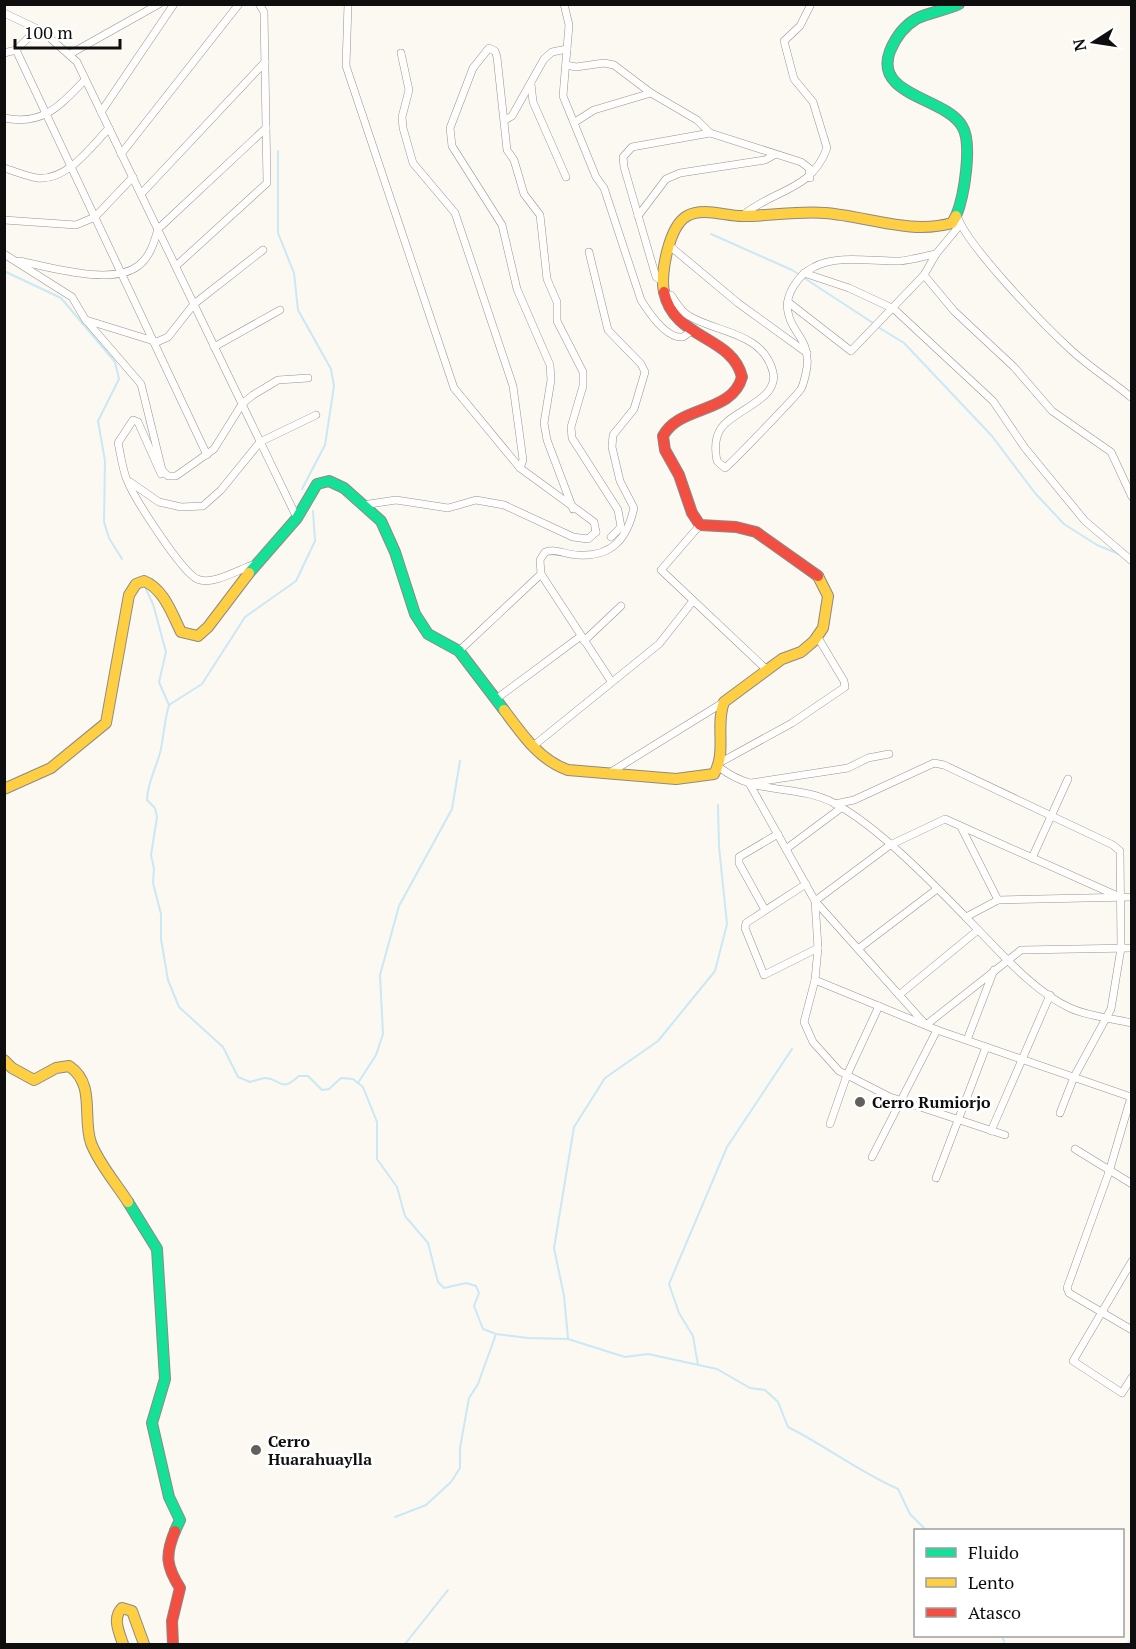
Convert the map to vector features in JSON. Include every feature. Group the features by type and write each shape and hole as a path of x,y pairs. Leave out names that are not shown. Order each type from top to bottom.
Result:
{"main road":[{"path":"4,789 51,768 106,723 129,595 134,585 139,582 150,583 163,593 181,632 198,636 208,627 238,585 297,518 317,484 329,481 344,488 381,521 395,552 415,614 428,633 459,651 532,747 563,768 580,772 611,772 656,780 692,780 714,774 720,764 720,713 724,702 782,659 801,652 817,636 825,620 828,596 818,575 756,532 736,527 700,525 693,518 681,478 664,451 662,442 664,433 680,420 694,416 728,397 736,390 742,377 738,364 724,350 690,332 673,318 664,295 662,281 671,247 681,220 700,211 740,218 821,213 929,228 959,220 968,149 962,124 950,111 895,84 888,71 887,60 896,38 913,21 923,15 959,4"},
{"path":"4,1060 12,1068 34,1080 56,1068 69,1066 78,1072 86,1090 92,1142 117,1188 126,1198 157,1249 165,1379 152,1423 154,1441 162,1462 169,1497 177,1509 180,1520 167,1550 171,1574 180,1588 179,1600 172,1621 173,1644"},
{"path":"123,1644 116,1620 117,1613 122,1608 132,1611 144,1644"}],"street":[{"path":"70,54 159,4"},
{"path":"101,112 174,4"},
{"path":"121,154 239,4"},
{"path":"176,266 267,183 264,12 259,4"},
{"path":"348,4 346,66 454,388 520,468 573,509 594,522 596,532"},
{"path":"564,4 569,25 563,96 576,122 596,177 604,188 641,300 649,313 672,336 683,338 690,332"},
{"path":"740,218 750,209 810,178 827,148 813,102 794,80 784,41 800,26 811,4"},
{"path":"4,13 37,29 70,54 133,177 297,518"},
{"path":"4,53 16,50 37,29"},
{"path":"573,509 547,440 544,423 551,380 550,365 517,290 502,225 452,146 450,138 450,128 473,68 489,48 495,51 497,57 507,150 514,160 524,194 540,215 543,225 546,279 557,302 557,321 583,372 583,386 571,428 572,438 621,518 621,526 611,537"},
{"path":"505,120 512,116 544,59 552,52 567,49"},
{"path":"16,50 207,455"},
{"path":"401,52 409,90 402,117 405,136 413,163 455,213 513,386 523,460 520,468"},
{"path":"141,194 265,62"},
{"path":"566,65 576,67 604,63 614,65 651,93 697,120 710,133 801,162 809,168 810,178"},
{"path":"4,118 20,122 47,115 85,80"},
{"path":"531,84 533,102 566,177"},
{"path":"576,122 594,110 651,93"},
{"path":"4,168 38,178 71,167 109,128"},
{"path":"14,261 96,275 138,267 150,252 158,229 266,128"},
{"path":"662,281 656,277 624,167 626,152 632,147 710,133"},
{"path":"638,216 666,179 680,173 765,160 774,155"},
{"path":"4,220 76,225 95,217 133,177"},
{"path":"788,302 851,351 894,309 924,275 959,220 979,252 1070,349 1131,398"},
{"path":"671,247 738,303 807,353"},
{"path":"85,319 157,342 168,337 194,304 263,250"},
{"path":"589,252 608,330 641,364 645,372 634,410 614,435 612,447 620,481 634,508 628,531 602,553 577,555 554,550 545,552 540,560 541,574 611,681"},
{"path":"4,254 72,297 85,319 141,384 162,470 168,476"},
{"path":"664,295 670,295 690,317 749,340 770,362 774,376 771,387 762,397 720,428 714,448 717,461 722,468 728,466 801,389 807,368 807,353 803,338 790,318 788,302 793,287 804,273 816,265 846,261 902,261 936,254"},
{"path":"804,273 849,288 894,309 993,401 1025,448 1085,520 1131,561"},
{"path":"924,275 954,312 1014,367 1052,411 1111,453 1131,497"},
{"path":"214,347 280,310"},
{"path":"257,563 211,580 196,579 168,546 127,480 118,443 133,420 138,422 161,474 176,476 214,449 242,404 278,380 308,378"},
{"path":"127,480 159,502 181,507 203,506 221,490 260,442 316,415"},
{"path":"363,505 396,500 448,508 476,500 504,505 573,537 588,539 596,532"},
{"path":"700,525 661,570 767,670"},
{"path":"596,532 611,537 615,544"},
{"path":"459,651 541,574"},
{"path":"532,747 659,644 693,601"},
{"path":"496,699 582,638 621,606"},
{"path":"817,636 844,681 845,687 792,723 720,764 732,777 764,789 804,794 838,806 864,822 937,889 1006,959 1050,995 1068,1007 1105,1018 1129,1022"},
{"path":"611,772 724,702"},
{"path":"749,783 848,768 873,756 889,754"},
{"path":"786,849 838,806 934,763 1052,815 1113,845 1120,851 1121,948 1111,1009 1074,1077 1060,1113"},
{"path":"1032,858 1068,780"},
{"path":"749,783 814,901 926,1025"},
{"path":"814,901 890,845 945,819 1122,898"},
{"path":"961,826 998,900"},
{"path":"765,910 739,862 739,857 778,834"},
{"path":"1121,858 1131,857"},
{"path":"806,884 744,925 764,975 818,948"},
{"path":"858,949 937,889"},
{"path":"966,917 998,900 1131,897"},
{"path":"814,901 818,948 815,980 806,1008 806,1031 839,1071 900,1099 1005,1136"},
{"path":"899,995 978,930"},
{"path":"926,1025 1006,959 1021,950 1131,948"},
{"path":"967,1040 995,968"},
{"path":"815,980 937,1030 1131,1096 1129,1117 1067,1288 1069,1293 1100,1314 1131,1330"},
{"path":"991,1131 1050,995"},
{"path":"830,1124 847,1075 879,1006"},
{"path":"872,1157 937,1030"},
{"path":"936,1178 986,1047"},
{"path":"1075,1149 1131,1184"},
{"path":"1131,1261 1073,1360 1122,1393 1131,1377"}],"waterway":[{"path":"278,151 278,233 294,273 298,310 331,369 334,386 325,445 302,489"},
{"path":"711,234 792,270 873,323"},
{"path":"4,271 61,298 115,362 119,379 98,421 105,461 104,522 109,538 122,559"},
{"path":"878,327 904,343 992,436 1035,493 1064,524 1097,545 1119,554"},
{"path":"169,705 202,684 245,617 296,581 315,541 313,511"},
{"path":"144,585 153,604 166,652 159,682 169,705 160,753 150,782 147,800 155,808 157,817 151,855 154,869 153,883 161,914 161,939 168,980 179,1007 223,1047 238,1077 250,1082 264,1078 270,1079 284,1085 299,1076 308,1076 322,1090 329,1089 341,1078 353,1079 363,1087 377,1122 377,1159 397,1187 405,1216 428,1243 438,1282 444,1288 466,1283 476,1286 479,1293 474,1306 483,1329 496,1334 528,1338 568,1339 625,1357 648,1354 717,1369 750,1388 765,1390 778,1402 788,1427 898,1489 910,1514 925,1529"},
{"path":"358,1083 376,1055 383,1034 380,975 399,906 452,809 460,761"},
{"path":"568,1338 564,1296 554,1248 574,1127 605,1078 658,1041 715,971 727,924 719,847 718,805"},
{"path":"698,1365 693,1336 679,1313 669,1284 727,1147 792,1049"},
{"path":"395,1517 426,1505 451,1482 460,1468 460,1448 469,1398 478,1384 496,1334"},
{"path":"405,1644 448,1590"},
{"path":"1002,1637 1005,1644"},
{"path":"1127,1644 1132,1639"}],"traffic: fast":[{"path":"956,216 962,196 967,157 967,145 962,126 941,108 901,87 892,78 888,66 892,46 908,25 916,19 959,4"},
{"path":"249,573 297,518 317,484 329,481 344,488 381,521 395,552 415,614 428,634 459,651 504,710"},
{"path":"128,1202 157,1249 165,1379 152,1423 169,1497 180,1520 175,1531"}],"traffic: slow":[{"path":"664,292 663,274 671,240 681,221 693,213 707,212 742,216 825,213 921,227 952,223 956,216"},
{"path":"4,789 51,768 106,723 129,595 136,584 144,581 157,590 167,603 181,632 198,636 208,627 249,573"},
{"path":"504,710 540,753 548,760 568,770 676,779 714,774 720,757 720,720 724,702 782,659 801,652 814,641 823,628 828,596 818,576"},
{"path":"4,1060 12,1068 34,1080 56,1068 69,1066 77,1073 83,1082 85,1091 89,1133 94,1151 128,1202"},
{"path":"123,1644 117,1621 122,1608 132,1611 144,1644"}],"traffic: jam":[{"path":"664,292 670,308 679,320 727,353 736,363 742,377 736,389 728,397 681,419 663,436 665,450 679,475 692,513 700,525 736,527 756,532 818,576"},
{"path":"173,1644 172,1621 180,1588 172,1573 168,1554 175,1531"}],"place":[{"name":"Cerro Rumiorjo","path":"860,1102"},
{"name":"Cerro Huarahuaylla","path":"256,1450"}]}
